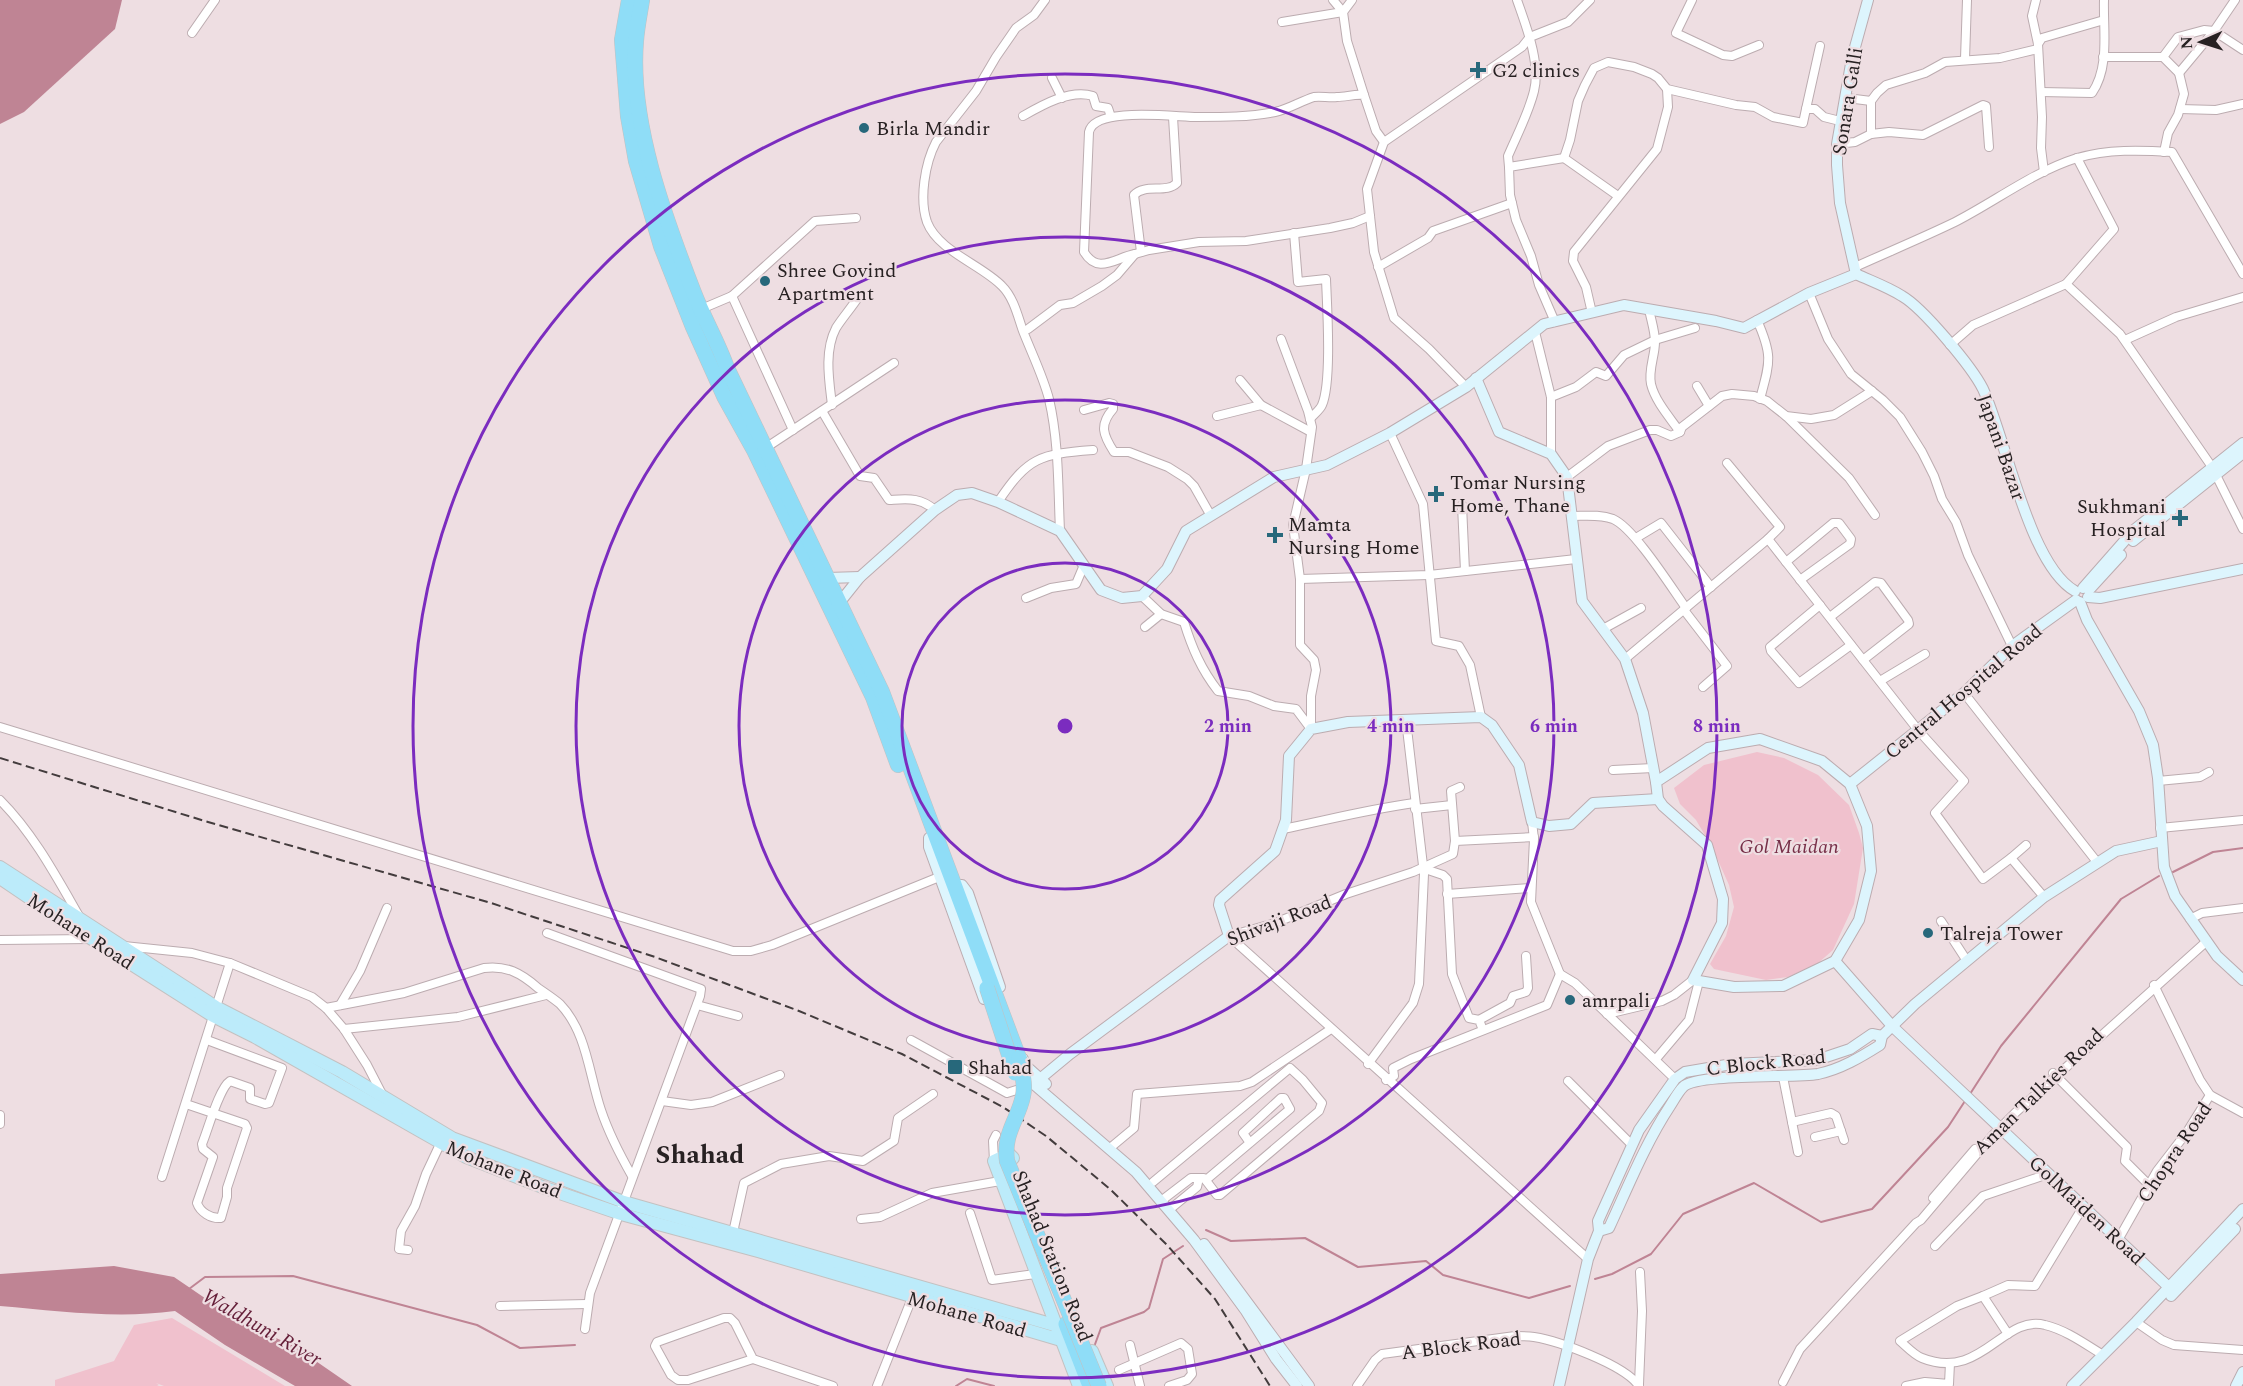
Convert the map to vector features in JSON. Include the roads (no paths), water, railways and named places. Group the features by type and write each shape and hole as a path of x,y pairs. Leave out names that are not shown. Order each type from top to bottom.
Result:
{"highway":[{"path":"629,0 622,40 627,116 636,160 661,246 695,312 721,371 835,605 904,765 947,879"},
{"path":"642,0 636,40 635,71 648,157 675,239 695,312"},
{"path":"904,765 929,838 961,910 1019,1058 1024,1083 1023,1097 1012,1122 1005,1149 1007,1161 1099,1386"},
{"path":"961,910 1017,1079 1017,1091 1000,1155 1090,1386"}],"main road":[{"name":"Mohane Road","path":"0,867 80,917 95,934 121,946 214,1011"},
{"name":"Mohane Road","path":"0,878 95,934 214,1011 332,1074 443,1139 623,1208 1054,1325"},
{"name":"Mohane Road","path":"332,1074 382,1095 443,1139"},
{"name":"Shahad Station Road","path":"1079,1386 1000,1181 994,1161 1009,1154 1013,1157 1047,1246 1107,1386"},
{"name":"Mohane Road","path":"731,1238 912,1298 1061,1341"}],"street":[{"path":"192,33 215,0"},
{"path":"1045,0 1034,15 1016,28 976,91 936,142 931,151 926,173 924,213 935,235 953,251 993,278 1009,295 1047,391 1057,453 1060,531"},
{"path":"1333,0 1343,12 1347,41 1364,95 1376,131 1384,142"},
{"path":"1282,22 1343,12 1352,0"},
{"path":"1517,0 1530,37 1535,76 1534,90 1508,156 1512,203 1539,285 1555,322"},
{"path":"1466,387 1429,349 1394,318 1374,252 1367,189 1384,142 1522,46 1530,37 1568,22 1590,0"},
{"path":"1692,0 1676,33 1723,55 1732,56 1759,45"},
{"name":"Sonara Galli","path":"1856,271 1840,203 1837,144 1840,121 1847,98 1852,58 1868,0"},
{"path":"1965,59 1967,0"},
{"path":"2036,0 2032,16 2038,47 2041,92 2040,148 2044,172"},
{"path":"2041,92 2092,93 2096,87 2103,57 2103,0"},
{"path":"2180,73 2214,31 2235,0"},
{"path":"1871,134 1871,101 1876,93 1886,85 1925,73 1945,62 2000,58 2038,47 2042,38 2104,20"},
{"path":"2163,57 2178,38 2196,32 2214,31 2243,50"},
{"path":"1667,89 1736,105 1755,107 1773,117 1803,123 1820,46"},
{"path":"2103,57 2163,57 2180,73 2184,94 2180,109 2168,133 2164,152"},
{"path":"1564,158 1578,100 1591,74 1600,64 1608,62 1634,67 1658,78 1667,89 1668,107 1657,149 1586,235 1572,257 1586,287 1592,313"},
{"path":"1052,78 1062,98"},
{"path":"1023,116 1062,98 1090,95 1093,96 1096,106 1108,108 1111,117"},
{"path":"1364,95 1315,97 1276,112 1249,116 1173,117 1145,114 1111,117 1096,121 1090,127 1084,252 1091,261 1106,264 1123,256 1138,253 1199,242 1246,241 1353,223 1370,216"},
{"path":"1847,98 1871,101"},
{"path":"2180,109 2216,110 2243,104"},
{"path":"1837,144 1855,142 1871,134 1889,132 1923,135 1983,105 1986,106 1989,147"},
{"path":"1806,109 1815,109 1824,117 1840,121"},
{"path":"1028,329 1060,305 1073,303 1102,286 1117,275 1138,253 1134,195 1141,190 1172,187 1176,183 1173,117"},
{"path":"835,605 860,577 935,510 951,498 965,494 978,494 1060,531 1101,590 1122,598 1142,596 1167,569 1186,531 1274,477 1327,465 1390,433 1466,387 1544,324 1624,305 1744,328 1809,293 1954,222 2044,172 2077,158 2130,149 2172,152 2243,274"},
{"path":"1509,167 1564,158 1618,196"},
{"path":"1950,345 1973,325 2066,284 2114,229 2077,158"},
{"path":"1378,267 1428,238 1433,231 1512,203"},
{"path":"695,312 732,296 815,221 856,218"},
{"path":"1294,233 1298,282 1326,279 1327,359 1324,396 1321,408 1310,419"},
{"name":"Japani Bazar","path":"1856,271 1902,296 1923,313 1982,387 1995,418 2028,521 2041,548 2062,580 2082,595 2087,620 2139,711 2152,745 2158,781 2164,867 2175,896 2217,956 2243,980"},
{"path":"2066,284 2121,334 2214,471 2243,529"},
{"path":"1809,293 1834,348 1851,374 1900,417 1922,452 2012,646"},
{"path":"732,296 793,430"},
{"path":"832,405 828,373 829,349 836,329 859,296"},
{"path":"2124,340 2176,317 2243,297"},
{"path":"1649,309 1655,340 1650,372 1651,385 1680,432"},
{"path":"1757,320 1770,355 1760,399"},
{"path":"1551,397 1576,387 1596,372 1606,376 1624,355 1655,340 1695,328"},
{"path":"1535,332 1551,397 1551,453 1567,477 1582,601 1625,659 1643,713 1658,799 1683,825 1707,845 1724,899 1722,923 1696,980 1689,1020 1656,1059"},
{"path":"1281,339 1310,419 1311,432 1306,470 1293,525 1300,579 1300,645 1314,660 1316,670 1311,696 1311,729 1289,756 1286,820 1275,851 1220,900 1219,905 1229,936 1368,1064 1588,1259"},
{"path":"761,451 894,363"},
{"path":"1476,378 1499,432 1551,453"},
{"path":"1240,380 1261,405 1311,432"},
{"path":"1697,386 1709,406"},
{"path":"1786,416 1811,419 1827,417 1846,409 1872,391"},
{"path":"1567,477 1608,446 1650,430 1657,430 1671,436 1680,432 1682,427 1722,396 1732,393 1767,401 1786,416 1849,478 1875,515"},
{"path":"1084,410 1113,404 1113,409 1105,418 1104,427 1105,438 1114,452 1129,452 1168,467 1187,479 1194,486 1211,516"},
{"path":"1217,416 1261,405"},
{"path":"822,411 860,476 874,477 889,500 916,499 935,510"},
{"path":"1390,433 1423,504 1436,641 1459,646 1470,665 1481,717"},
{"name":"Central Hospital Road","path":"2214,471 2243,443"},
{"path":"998,502 1024,468 1035,460 1057,453 1093,450"},
{"name":"Central Hospital Road","path":"1850,784 1964,693 2012,646 2082,595 2134,530 2214,471 2243,453"},
{"path":"1625,659 1780,527 1727,463"},
{"path":"1462,505 1465,571"},
{"path":"1571,516 1602,516 1614,519 1636,538 1727,666 1703,687"},
{"path":"1636,538 1661,523 1711,587"},
{"path":"1786,562 1833,523 1839,523 1851,539 1850,544 1800,580"},
{"path":"1768,539 1918,730 1964,781 1935,813 1983,879 2026,846"},
{"path":"1300,579 1430,575 1576,560"},
{"path":"1026,597 1051,588 1076,584 1084,565"},
{"path":"2082,595 2100,598 2243,569"},
{"path":"822,580 860,577"},
{"path":"1830,617 1875,582 1881,582 1909,624 1863,660"},
{"path":"1142,596 1161,614 1184,622 1193,651 1205,674 1218,691 1249,696 1274,706 1296,709 1311,729"},
{"path":"1820,605 1770,647 1770,651 1799,683 1851,645"},
{"path":"1603,630 1641,608"},
{"path":"1145,627 1161,614"},
{"path":"1880,681 1925,654"},
{"path":"1964,693 2097,862"},
{"path":"1311,729 1348,722 1481,717 1492,725 1519,765 1534,837 1531,902 1560,974 1575,983 1676,1079"},
{"path":"1368,1064 1413,1003 1419,984 1423,924 1422,868 1406,720"},
{"path":"0,727 733,951 751,951 772,945 947,879 962,885 968,893 1026,1066 1038,1082 1153,1182 1309,1386"},
{"path":"1607,1014 1662,1001 1696,980 1734,987 1782,986 1835,961 1859,920 1871,871 1867,826 1850,784 1822,761 1760,738 1708,748 1656,782"},
{"path":"1613,771 1653,768"},
{"path":"2158,781 2199,777 2209,772"},
{"path":"1460,787 1451,791 1455,841 1534,837"},
{"path":"1532,822 1549,826 1571,824 1593,803 1658,799"},
{"path":"0,801 16,816 80,917"},
{"path":"1283,829 1342,818 1362,811 1452,805"},
{"path":"2160,828 2243,820"},
{"name":"Shivaji Road","path":"1038,1082 1070,1054 1229,936 1275,923 1346,894 1422,868 1453,854 1455,841"},
{"name":"C Block Road","path":"1559,1386 1588,1259 1599,1231 1598,1221 1638,1132 1673,1092 1688,1083 1820,1073 1853,1061 1880,1046 1882,1036 1916,1004 2044,897 2116,851 2162,841"},
{"path":"2011,858 2044,897"},
{"path":"1422,868 1443,875 1447,879 1452,974 1469,1018 1479,1020 1510,1003"},
{"path":"947,879 1010,1070 1018,1076 1038,1082"},
{"path":"1448,894 1530,888"},
{"path":"340,1005 360,970 387,908"},
{"path":"2190,919 2202,913 2243,909"},
{"path":"1941,921 1967,961"},
{"path":"547,933 701,989 587,1304 585,1329"},
{"path":"0,940 95,934"},
{"name":"Aman Talkies Road","path":"1783,1382 1800,1350 1916,1222 1917,1216 1998,1126 2206,939"},
{"path":"121,946 192,953 230,963 312,997 326,1008 344,1029 367,1065 382,1095"},
{"path":"1515,1017 1510,1003 1511,997 1526,992 1528,988 1526,956"},
{"name":"GolMaiden Road","path":"1835,961 1893,1027 2171,1290"},
{"path":"162,1178 230,963"},
{"path":"326,1008 404,993 484,968 498,966 521,975 559,1004 571,1018 579,1036 605,1120 616,1147 632,1176"},
{"path":"1386,1080 1394,1076 1393,1068 1547,1005 1560,974"},
{"path":"2155,986 2200,1080 2210,1095"},
{"path":"344,1029 458,1017 546,995"},
{"path":"697,1005 738,1016"},
{"path":"1479,1020 1483,1030"},
{"path":"1112,1146 1135,1125 1137,1094 1240,1086 1252,1082 1331,1029"},
{"name":"C Block Road","path":"1599,1231 1609,1228 1673,1092 1676,1079 1685,1072 1732,1064 1817,1060 1847,1050 1872,1034 1882,1036"},
{"path":"186,1104 214,1113 245,1125 247,1128 227,1188 223,1215 217,1219 201,1211 197,1203 213,1157 203,1149 202,1144 214,1113 226,1082 230,1081 250,1088 250,1099 265,1104 269,1103 282,1068 207,1040"},
{"path":"911,1040 1007,1093 1038,1082"},
{"path":"1847,1050 1853,1061"},
{"path":"1772,1063 1772,1077"},
{"path":"1788,1063 1786,1077 1798,1152"},
{"path":"1153,1182 1292,1068 1322,1103 1321,1109 1220,1196 1203,1179 1191,1178 1163,1198"},
{"path":"1696,1070 1696,1082"},
{"path":"2054,1075 2127,1147 2125,1161 2149,1185"},
{"path":"662,1101 691,1105 712,1102 780,1076"},
{"path":"1568,1081 1632,1145"},
{"path":"731,1238 744,1183 781,1164 829,1156 863,1161 894,1141 898,1118 933,1094"},
{"name":"Chopra Road","path":"2118,1240 2157,1171 2187,1132 2210,1095 2243,1113"},
{"path":"1171,1208 1197,1187 1203,1179 1250,1143 1290,1109 1284,1098 1281,1098 1243,1133 1250,1143"},
{"path":"1792,1122 1831,1113 1836,1116 1844,1140"},
{"path":"0,1115 0,1124"},
{"path":"1260,1118 1268,1128"},
{"path":"1815,1137 1841,1131"},
{"path":"1638,1132 1651,1140"},
{"path":"994,1161 993,1142 996,1135"},
{"path":"408,1250 399,1250 401,1231 415,1206 426,1174 443,1139"},
{"path":"1112,1146 1163,1198"},
{"path":"1935,1246 1983,1196 2048,1174"},
{"path":"861,1219 880,1217 932,1193 1000,1181"},
{"path":"2084,1207 2035,1286 2008,1286 1957,1306 1900,1341 1921,1358 1956,1364 1982,1353 2023,1326 2044,1324 2067,1334 2103,1355"},
{"path":"2080,1386 2171,1290 2243,1209"},
{"path":"970,1213 992,1280 1036,1277"},
{"path":"2171,1290 2243,1220"},
{"path":"1200,1244 1276,1359 1297,1386"},
{"path":"1639,1385 1642,1311 1640,1272"},
{"path":"1002,1282 1036,1277"},
{"path":"1983,1296 2008,1334"},
{"path":"877,1386 912,1298"},
{"path":"500,1306 587,1304"},
{"path":"753,1359 735,1323 730,1318 724,1318 657,1342 655,1346 670,1375 678,1380 688,1380 753,1359 833,1386"},
{"path":"2139,1324 2162,1340 2174,1345 2243,1350"},
{"path":"2072,1386 2139,1324"},
{"name":"A Block Road","path":"1357,1386 1375,1360 1382,1354 1515,1336 1534,1337 1595,1356 1639,1385"},
{"path":"1119,1370 1181,1343 1188,1349 1192,1374 1187,1380 1169,1386"},
{"path":"1130,1345 1140,1386"},
{"path":"1906,1386 1925,1382 1949,1384 1950,1363"},
{"path":"2236,1386 2243,1372"}],"waterway":[{"path":"2171,873 2213,852 2243,848"},
{"path":"1970,1094 2001,1046 2121,899 2159,876"},
{"path":"1595,1279 1612,1274 1651,1254 1683,1214 1754,1183 1821,1222 1872,1209 1948,1127 1965,1101"},
{"path":"1206,1230 1231,1241 1305,1238 1358,1267 1426,1261 1443,1275 1529,1298 1570,1286"},
{"path":"1094,1347 1101,1328 1149,1308 1163,1259 1183,1246"},
{"name":"Waldhuni River","path":"189,1289 205,1277 293,1276 477,1325 520,1348 575,1345"},
{"path":"956,1386 967,1379 994,1386"}],"railway":[{"path":"0,758 208,822 491,903 655,957 799,1011 902,1054 1003,1107 1046,1136 1110,1189 1167,1245 1215,1299 1270,1386"}],"place":[{"name":"G2 clinics","path":"1478,70"},
{"name":"Birla Mandir","path":"864,128"},
{"name":"Shree Govind Apartment","path":"765,281"},
{"name":"Tomar Nursing Home, Thane","path":"1436,494"},
{"name":"Sukhmani Hospital","path":"2180,518"},
{"name":"Mamta Nursing Home","path":"1275,535"},
{"name":"Talreja Tower","path":"1928,933"},
{"name":"amrpali","path":"1570,1000"},
{"name":"Shahad","path":"955,1067"}],"district":[{"name":"Shahad","path":"700,1154"}],"park label":[{"name":"Gol Maidan","path":"1789,846"}]}
